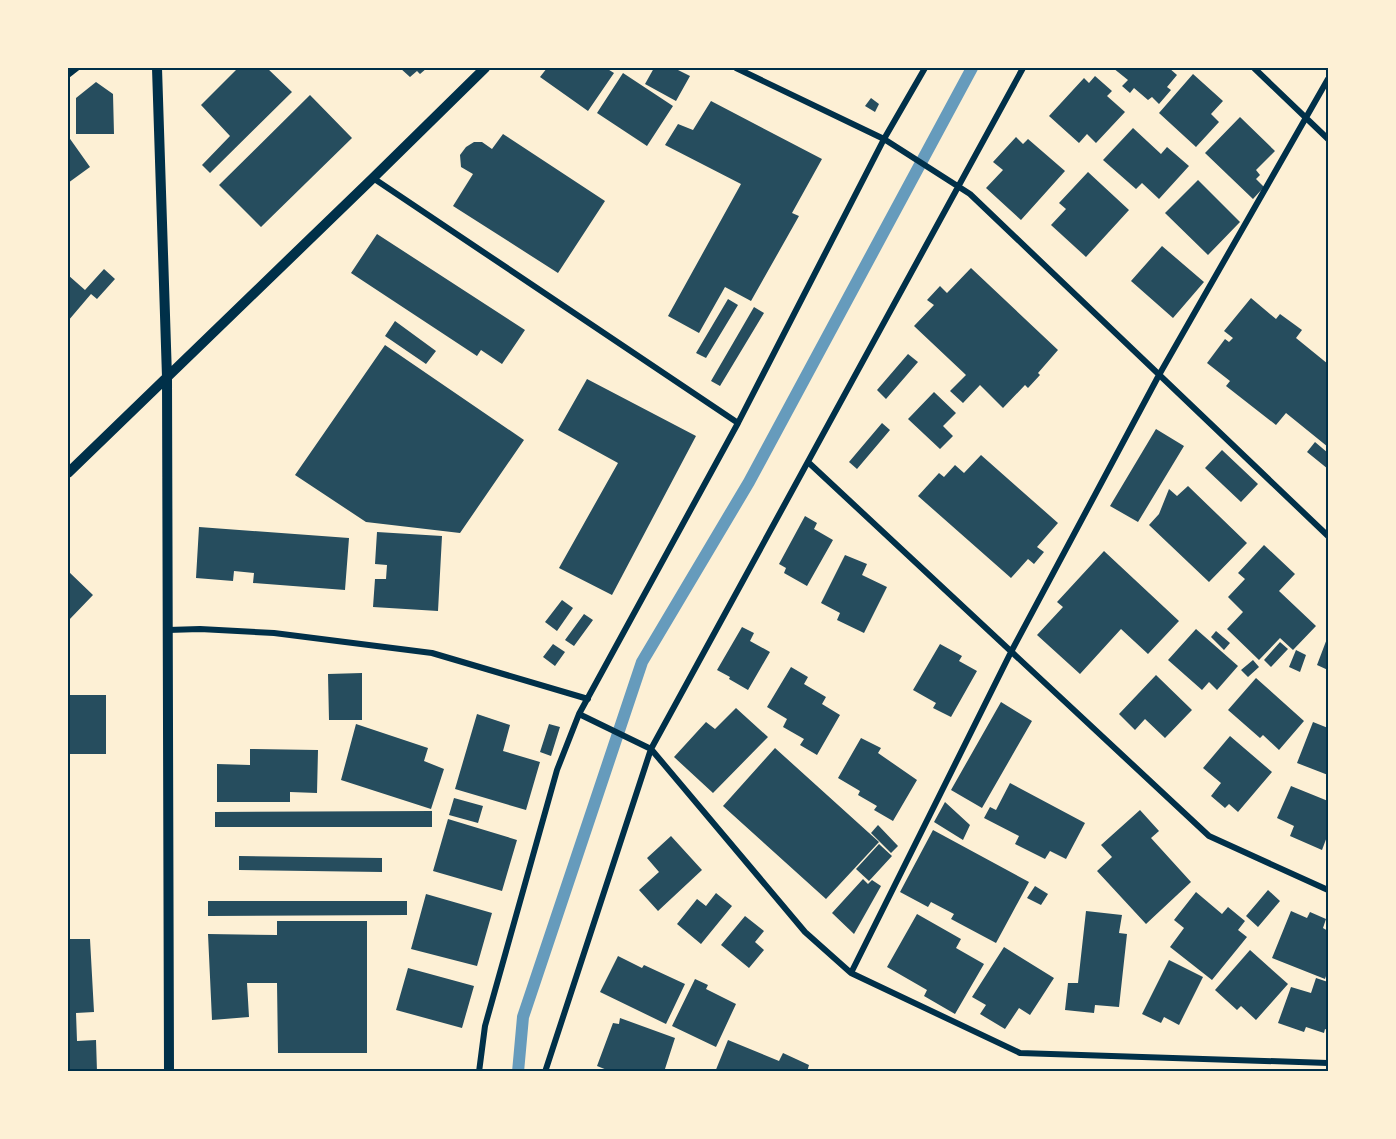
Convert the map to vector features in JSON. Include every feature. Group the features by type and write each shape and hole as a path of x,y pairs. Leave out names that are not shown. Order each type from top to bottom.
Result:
{"street":[{"path":"68,75 77,68"},
{"path":"157,68 167,376 169,1071"},
{"path":"68,473 485,68"},
{"path":"736,68 884,139 970,194 1329,536"},
{"path":"479,1071 485,1026 491,1004 557,770 579,714 738,423 884,139 926,68"},
{"path":"545,1071 651,749 1023,68"},
{"path":"1254,68 1329,140"},
{"path":"851,973 1011,652 1159,375 1329,79"},
{"path":"373,178 738,423"},
{"path":"808,462 1209,836 1329,890"},
{"path":"168,630 200,629 274,633 432,653 588,699"},
{"path":"579,714 651,749 805,932 851,973 1020,1053 1329,1063"}],"building":[{"path":"238,68 267,68 292,92 210,173 202,165 230,136 201,105"},
{"path":"400,68 427,68 420,74 417,71 410,77"},
{"path":"547,68 606,68 614,73 588,111 540,77"},
{"path":"654,68 674,68 690,76 676,101 645,84"},
{"path":"1113,68 1169,68 1177,75 1167,87 1171,90 1159,104 1152,97 1148,100 1134,88 1130,93 1122,86 1128,80"},
{"path":"623,73 673,106 647,146 597,113"},
{"path":"1193,74 1223,101 1211,114 1219,122 1196,147 1159,113"},
{"path":"1095,76 1112,91 1107,96 1125,112 1096,143 1087,134 1079,143 1049,116 1084,78 1089,83"},
{"path":"96,82 113,94 114,134 76,134 76,98"},
{"path":"310,95 352,138 261,227 219,185"},
{"path":"871,98 879,104 875,112 865,106"},
{"path":"711,101 822,159 792,213 799,216 751,301 725,287 699,333 668,316 741,184 665,145 678,124 693,130"},
{"path":"1240,117 1275,151 1256,170 1260,175 1256,179 1264,187 1253,199 1205,153"},
{"path":"1133,128 1161,154 1167,147 1189,166 1159,199 1142,183 1136,189 1103,160"},
{"path":"503,134 605,201 558,273 453,206 473,174 461,167 460,155 474,142 482,142 492,149"},
{"path":"68,136 90,167 68,183"},
{"path":"1016,137 1023,144 1028,139 1065,171 1021,220 986,188 1003,170 993,162"},
{"path":"1088,172 1129,210 1086,257 1051,225 1066,209 1059,203"},
{"path":"1198,180 1240,222 1208,255 1165,213"},
{"path":"377,234 525,330 502,364 481,350 477,356 351,273"},
{"path":"1162,246 1204,282 1173,318 1131,281"},
{"path":"971,268 1058,350 1028,388 1025,385 1003,408 980,385 963,403 950,391 966,375 914,326 934,305 927,300 940,286 947,293"},
{"path":"104,269 115,279 97,299 91,294 68,321 68,275 85,290"},
{"path":"1251,298 1276,319 1280,314 1302,330 1296,338 1328,364 1328,447 1286,413 1276,425 1226,386 1230,381 1207,363 1225,339 1229,342 1233,338 1224,331"},
{"path":"728,299 738,305 706,358 696,353"},
{"path":"754,307 764,313 720,386 711,381"},
{"path":"395,321 436,351 426,364 385,336"},
{"path":"385,345 524,440 460,533 366,522 295,475"},
{"path":"908,354 918,362 886,399 877,390"},
{"path":"587,379 696,436 612,595 559,568 618,463 558,430"},
{"path":"934,392 956,413 943,426 953,436 940,449 908,419"},
{"path":"882,423 890,430 857,469 849,462"},
{"path":"1156,429 1184,446 1138,522 1110,506"},
{"path":"1315,442 1328,453 1328,469 1307,452"},
{"path":"1222,450 1258,484 1241,502 1205,468"},
{"path":"981,455 1058,523 1037,547 1044,552 1034,564 1028,559 1011,578 918,496 939,473 944,477 955,465 964,473"},
{"path":"1188,486 1247,543 1209,582 1149,525 1159,514 1169,489 1177,496"},
{"path":"805,516 817,523 814,529 833,540 807,586 784,573 786,568 779,564"},
{"path":"199,527 349,538 345,590 253,583 254,573 234,571 233,581 196,578"},
{"path":"377,532 442,536 438,611 373,607 375,579 386,579 387,565 375,564"},
{"path":"1264,545 1295,574 1279,591 1316,626 1293,650 1280,638 1259,660 1227,629 1243,612 1228,597 1245,579 1238,573"},
{"path":"1104,551 1179,621 1148,654 1121,629 1080,674 1037,635 1063,607 1057,602"},
{"path":"845,555 867,564 862,575 887,587 864,633 837,620 840,613 821,603"},
{"path":"68,571 93,595 68,621"},
{"path":"562,600 573,608 557,631 545,622"},
{"path":"584,614 593,620 574,646 565,640"},
{"path":"742,627 754,633 750,641 770,652 748,690 717,670"},
{"path":"1196,629 1238,666 1217,690 1209,682 1202,690 1168,660"},
{"path":"1216,631 1230,643 1224,650 1211,637"},
{"path":"1328,636 1328,670 1317,665"},
{"path":"1280,642 1288,649 1271,667 1264,660"},
{"path":"553,644 565,652 555,666 543,657"},
{"path":"940,644 962,656 959,661 977,671 951,717 933,708 936,703 913,690"},
{"path":"1296,650 1306,655 1300,672 1289,667"},
{"path":"1253,660 1259,667 1248,677 1241,670"},
{"path":"791,667 808,677 804,684 826,697 822,704 840,715 817,755 800,745 804,739 783,727 787,719 767,707"},
{"path":"362,673 362,720 329,720 328,674"},
{"path":"1156,675 1192,710 1165,738 1145,719 1135,730 1119,714"},
{"path":"1256,678 1304,721 1279,750 1263,735 1260,738 1228,710"},
{"path":"68,695 106,695 106,754 68,754"},
{"path":"1001,702 1032,721 982,808 951,790"},
{"path":"736,708 768,737 713,793 674,757 706,722 715,729"},
{"path":"477,714 510,725 503,751 540,762 526,810 455,789"},
{"path":"1313,722 1328,728 1328,775 1297,763"},
{"path":"356,724 428,748 424,761 444,769 431,809 341,780"},
{"path":"549,724 560,727 551,756 540,752"},
{"path":"1230,736 1272,772 1238,812 1229,804 1225,808 1211,796 1221,783 1203,768"},
{"path":"861,738 881,748 878,753 917,780 893,821 874,810 877,806 858,795 860,791 838,778"},
{"path":"775,748 879,842 826,899 723,806"},
{"path":"250,749 318,750 317,793 290,792 290,802 217,802 217,764 250,765"},
{"path":"1010,783 1085,823 1066,859 1050,851 1045,859 1015,844 1019,836 984,818 990,807 996,810"},
{"path":"1291,786 1328,801 1328,834 1322,850 1290,836 1294,826 1277,818"},
{"path":"454,798 483,806 478,823 449,815"},
{"path":"945,802 970,825 963,840 934,822"},
{"path":"1140,810 1159,831 1151,838 1191,882 1146,924 1097,871 1112,857 1101,845"},
{"path":"432,811 432,827 215,827 215,812"},
{"path":"448,819 517,840 502,891 433,871"},
{"path":"878,825 898,846 891,853 871,833"},
{"path":"933,830 1029,882 996,943 951,919 954,914 931,902 928,907 900,892"},
{"path":"671,836 702,870 658,911 639,890 659,872 647,858"},
{"path":"879,844 892,856 869,881 856,869"},
{"path":"239,856 382,858 382,872 239,870"},
{"path":"863,879 868,884 872,880 881,886 854,934 832,913"},
{"path":"1035,886 1048,894 1041,905 1027,898"},
{"path":"1268,890 1280,901 1258,927 1246,916"},
{"path":"1196,892 1222,914 1228,907 1245,921 1238,930 1247,937 1212,980 1170,947 1184,928 1174,920"},
{"path":"716,893 732,906 701,944 677,924 697,899 706,906"},
{"path":"426,894 492,913 477,966 411,949"},
{"path":"208,901 407,901 407,915 208,916"},
{"path":"1086,911 1122,915 1119,933 1127,934 1119,1007 1095,1005 1094,1013 1065,1010 1068,983 1078,983"},
{"path":"1291,911 1307,918 1310,912 1326,919 1323,928 1328,931 1328,970 1325,979 1272,958"},
{"path":"917,914 961,939 956,948 984,964 955,1014 924,996 927,990 887,967"},
{"path":"745,916 764,931 755,942 764,950 749,968 721,945"},
{"path":"277,921 367,921 367,1053 278,1053 277,983 247,983 249,1017 212,1020 208,934 277,935"},
{"path":"68,939 90,939 94,1012 76,1013 77,1041 96,1040 97,1072 68,1072"},
{"path":"1004,947 1054,978 1030,1015 1019,1008 1005,1029 980,1014 986,1005 972,997"},
{"path":"1250,950 1288,984 1256,1020 1241,1006 1237,1010 1215,990"},
{"path":"618,956 642,968 644,965 685,984 666,1024 600,992"},
{"path":"1169,960 1203,977 1179,1025 1164,1017 1161,1023 1142,1014"},
{"path":"408,968 474,986 462,1028 396,1010"},
{"path":"1316,978 1328,982 1328,1030 1325,1029 1324,1033 1306,1027 1304,1032 1278,1023 1291,987 1311,993"},
{"path":"695,979 708,985 706,989 736,1004 716,1047 672,1026"},
{"path":"620,1018 675,1038 664,1072 612,1072 597,1066 613,1023 619,1024"},
{"path":"728,1040 779,1061 783,1053 809,1065 807,1072 715,1072"}],"waterway":[{"path":"518,1072 523,1017 642,662 749,482 972,68"}]}
